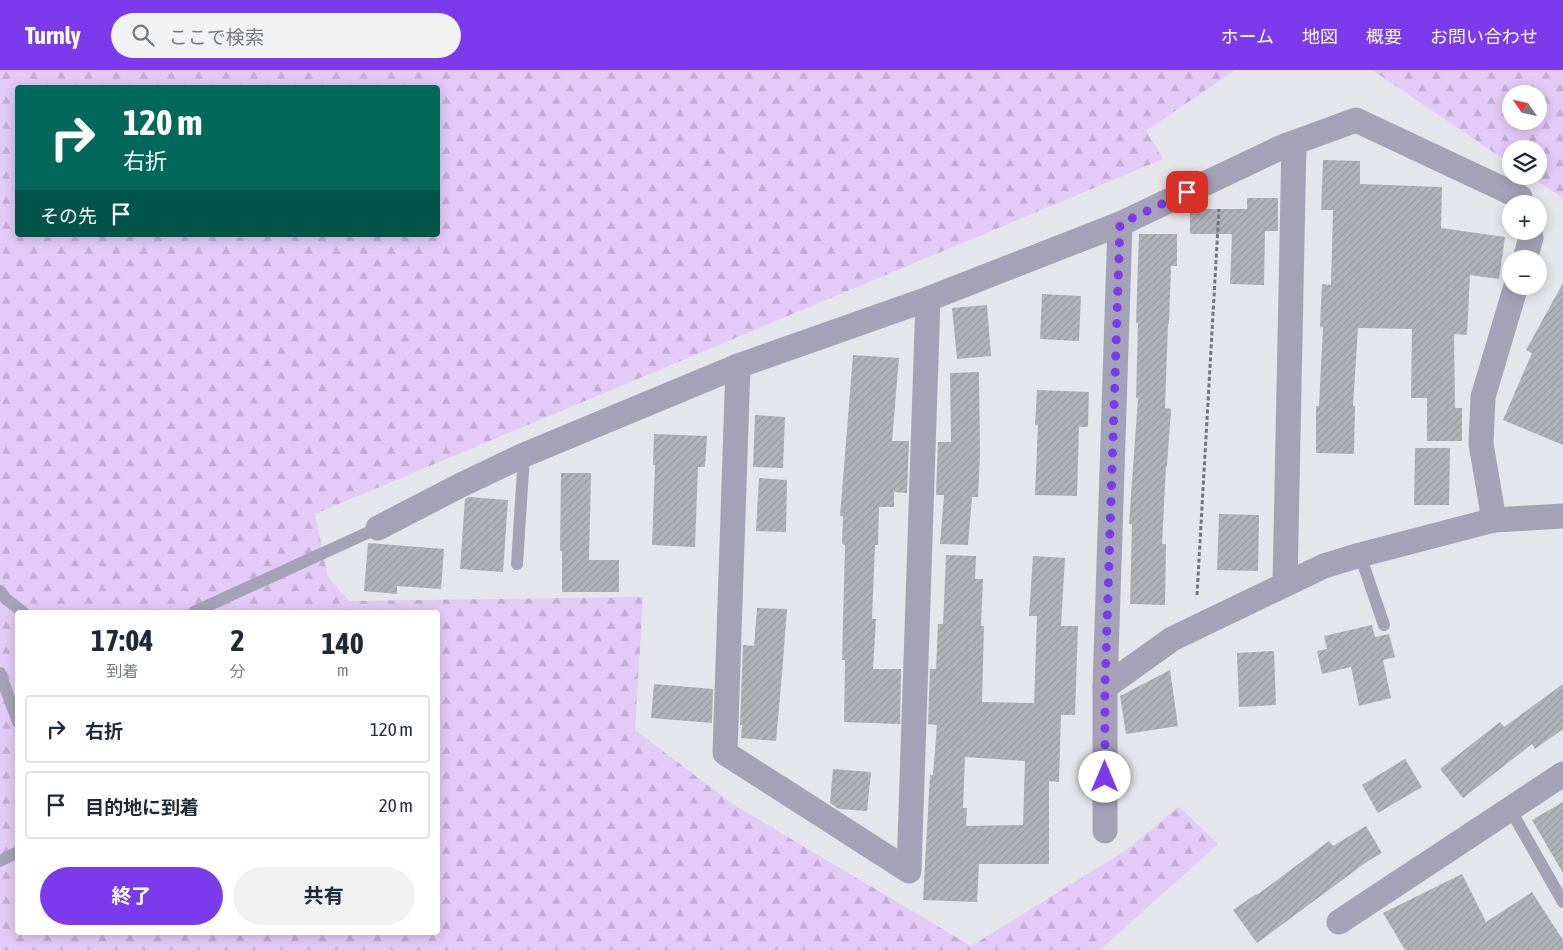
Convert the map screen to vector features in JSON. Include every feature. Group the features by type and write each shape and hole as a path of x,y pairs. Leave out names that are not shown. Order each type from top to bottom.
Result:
{"street":[{"path":"378,528 458,486 524,455 738,366 928,299 1120,224 1294,143 1356,120 1516,195"},
{"path":"1285,584 1294,143"},
{"path":"1105,830 1105,687 1120,224"},
{"path":"1494,520 1481,444 1483,397 1513,295"},
{"path":"738,366 725,753 909,871 928,299"},
{"path":"1105,687 1172,639 1324,566 1494,520 1563,516"},
{"path":"1339,922 1563,774"}],"lane":[{"path":"517,564 524,455"},
{"path":"198,610 378,528"},
{"path":"1360,555 1384,625"},
{"path":"0,590 6,599 20,610"},
{"path":"0,673 15,714"},
{"path":"1510,809 1563,902"},
{"path":"0,861 15,854"}],"path":[{"path":"1195,628 1220,176"}],"green space":[{"path":"0,70 1235,70 1146,131 1163,159 315,514 328,577 349,601 643,597 635,730 734,805 971,946 1125,851 1179,807 1218,844 1100,950 0,950"},
{"path":"1372,70 1563,70 1563,198 1544,185 1547,185 1547,140 1502,140 1502,158"}],"building":[{"path":"1323,160 1360,161 1360,184 1442,187 1441,228 1502,237 1502,240 1505,240 1499,279 1470,275 1467,335 1454,334 1455,408 1462,408 1462,441 1427,441 1427,398 1411,398 1412,329 1358,328 1353,406 1355,406 1354,454 1316,453 1316,406 1319,406 1323,327 1320,327 1322,284 1331,285 1333,210 1321,210"},
{"path":"1247,198 1278,198 1278,231 1265,231 1264,285 1230,284 1232,234 1190,234 1190,209 1247,209"},
{"path":"1139,234 1177,234 1177,266 1171,266 1165,408 1171,409 1162,544 1166,544 1165,605 1130,604 1132,524 1129,524 1138,398 1136,398 1138,323 1136,323"},
{"path":"1563,283 1563,445 1503,420 1532,353 1526,350"},
{"path":"1042,294 1081,296 1079,341 1040,339"},
{"path":"987,305 991,356 957,359 952,308"},
{"path":"853,355 899,358 892,441 909,441 907,493 894,492 894,507 879,507 878,545 875,545 872,619 876,619 873,669 901,669 900,724 844,722 845,660 842,660 845,545 842,544 843,516 840,516"},
{"path":"979,372 980,455 978,497 972,497 968,545 940,544 944,495 936,495 938,442 951,442 950,373"},
{"path":"1037,390 1089,392 1088,427 1079,427 1077,496 1035,495 1038,425 1035,425"},
{"path":"755,415 785,417 783,468 753,467"},
{"path":"654,434 707,436 705,467 698,467 695,547 652,545 655,465 653,465"},
{"path":"1415,448 1450,448 1449,505 1414,505"},
{"path":"561,473 591,473 589,560 619,560 619,592 562,592 562,551 560,551"},
{"path":"759,478 787,480 786,532 756,531"},
{"path":"469,497 508,500 503,572 460,569 465,499"},
{"path":"1219,514 1259,515 1258,571 1217,570"},
{"path":"368,543 444,549 441,589 397,586 397,594 364,591"},
{"path":"946,555 976,556 975,579 983,579 981,626 984,626 982,702 1034,703 1037,616 1029,616 1033,556 1065,558 1061,626 1078,626 1075,715 1061,715 1059,782 1049,781 1049,864 979,864 977,902 923,900 930,775 933,775 937,725 928,724 930,669 936,669 938,624 943,624","holes":["965,757 1025,761 1023,825 966,826 967,808 963,808"]},
{"path":"757,608 787,609 776,741 741,738 743,645 754,646"},
{"path":"1372,625 1375,637 1389,634 1395,657 1383,660 1391,698 1359,706 1351,667 1322,674 1317,651 1327,649 1324,636"},
{"path":"1274,651 1276,705 1239,707 1237,653"},
{"path":"1170,670 1178,726 1126,734 1120,696"},
{"path":"654,684 713,689 712,723 651,718"},
{"path":"1563,684 1563,729 1535,749 1532,744 1463,798 1440,769 1500,722 1504,727"},
{"path":"1405,759 1422,787 1378,813 1362,785"},
{"path":"833,769 871,772 867,811 839,809 830,803"},
{"path":"1563,802 1563,873 1532,820"},
{"path":"1366,826 1382,853 1368,861 1257,943 1233,910 1257,895 1329,841 1333,846"},
{"path":"1462,874 1486,922 1532,892 1563,940 1563,950 1405,950 1383,913"}],"route":[{"path":"1105,777 1105,687 1120,224 1187,192"}]}
